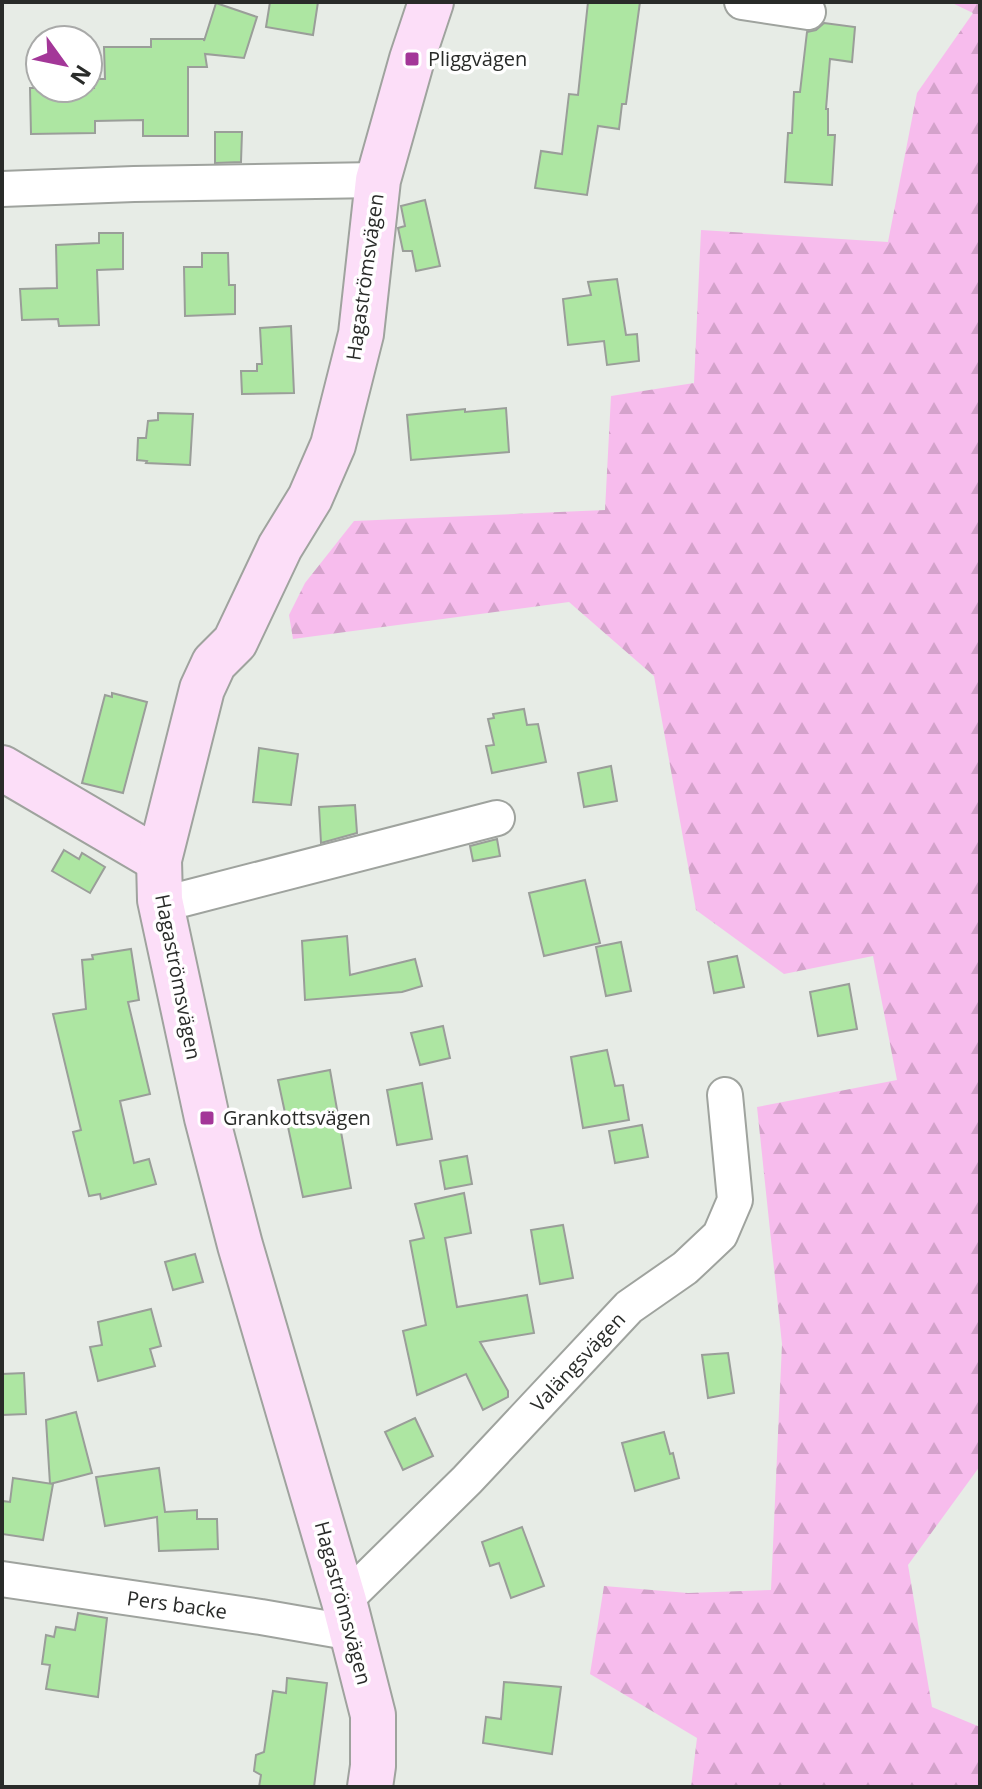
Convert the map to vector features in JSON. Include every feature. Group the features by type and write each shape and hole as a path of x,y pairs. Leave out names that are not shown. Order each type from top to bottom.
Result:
{"street":[{"name":"Hagaströmsvägen","path":"370,1787 373,1715 207,1118 160,880 202,689 214,663 235,642 280,547 310,498 333,445 361,334 378,180 431,2"},
{"path":"742,2 808,12"},
{"path":"2,189 378,180"},
{"path":"2,768 183,899 497,818"},
{"name":"Valängsvägen","path":"348,1617 467,1480 629,1307 685,1268 720,1235 735,1200 725,1095"},
{"name":"Pers backe","path":"2,1579 261,1617 348,1617"}],"green space":[{"path":"950,2 980,2 980,1466 908,1565 932,1707 980,1727 980,1787 691,1787 697,1738 590,1674 604,1586 688,1593 771,1590 782,1344 757,1107 897,1080 873,956 784,974 696,910 654,676 569,602 293,639 289,615 305,583 354,521 605,510 611,396 694,383 701,230 888,242 917,93 973,13"}],"building":[{"path":"270,2 318,2 313,35 266,27"},
{"path":"588,2 640,2 626,104 622,104 619,129 598,126 587,195 535,188 541,151 562,154 569,94 578,95"},
{"path":"216,3 257,17 244,58 205,54 207,67 188,67 188,136 143,136 143,120 95,121 95,133 31,134 30,104 104,104 104,47 151,47 151,39 204,41"},
{"path":"824,23 855,27 852,62 830,59 826,109 828,135 835,135 832,185 785,182 794,92 800,92 807,32 816,30"},
{"path":"215,132 242,132 241,162 215,163"},
{"path":"425,200 440,266 416,271 412,251 403,251 398,228 405,226 401,206"},
{"path":"99,233 123,233 123,269 97,270 99,325 59,326 58,319 22,320 20,289 57,288 56,245 99,243"},
{"path":"202,253 228,253 229,285 235,285 235,314 185,316 184,267 202,267"},
{"path":"617,279 626,335 637,334 639,361 607,365 604,341 568,345 563,299 591,295 588,282"},
{"path":"291,326 294,393 242,394 241,371 257,371 257,364 262,364 260,328"},
{"path":"506,408 509,452 411,460 407,415"},
{"path":"158,413 193,414 190,465 137,460 138,438 146,438 148,421 158,420"},
{"path":"112,693 147,702 123,793 82,783 105,695 112,697"},
{"path":"524,709 527,725 538,724 546,762 492,773 486,746 494,745 488,719 494,718 493,714"},
{"path":"259,748 298,754 291,805 253,802"},
{"path":"611,766 617,801 584,807 578,773"},
{"path":"355,805 357,833 321,843 319,807"},
{"path":"497,839 500,856 473,861 470,846"},
{"path":"64,850 79,859 82,853 105,867 90,893 52,871"},
{"path":"585,880 600,943 544,956 529,893"},
{"path":"347,936 350,975 415,959 422,986 402,992 305,1000 302,941"},
{"path":"621,942 631,991 606,996 596,947"},
{"path":"131,949 139,1000 128,1002 150,1094 120,1101 134,1163 149,1159 156,1184 101,1199 100,1194 89,1196 73,1132 81,1130 53,1014 86,1009 82,960 93,959 92,955"},
{"path":"737,956 744,987 714,993 708,962"},
{"path":"849,984 857,1029 818,1036 810,992"},
{"path":"443,1026 450,1058 420,1065 411,1033"},
{"path":"607,1050 615,1086 623,1085 629,1120 583,1128 571,1057"},
{"path":"330,1070 351,1188 303,1197 278,1080"},
{"path":"422,1083 432,1139 397,1145 387,1090"},
{"path":"642,1125 648,1157 615,1163 609,1131"},
{"path":"467,1156 472,1184 445,1189 440,1161"},
{"path":"464,1193 471,1233 445,1238 457,1307 527,1295 534,1333 480,1342 508,1391 508,1397 483,1410 466,1374 417,1395 403,1331 426,1325 410,1241 424,1238 415,1204"},
{"path":"563,1225 573,1278 540,1284 531,1230"},
{"path":"195,1254 203,1282 173,1290 165,1262"},
{"path":"151,1309 161,1346 150,1349 155,1366 98,1381 90,1347 102,1345 98,1322"},
{"path":"728,1353 734,1393 708,1398 702,1355"},
{"path":"24,1373 26,1414 2,1415 2,1374"},
{"path":"76,1412 92,1473 50,1484 46,1420"},
{"path":"415,1418 433,1456 403,1470 385,1432"},
{"path":"664,1432 679,1478 635,1491 622,1443"},
{"path":"159,1468 165,1512 197,1510 197,1519 217,1519 218,1549 159,1551 157,1517 105,1526 96,1477"},
{"path":"13,1478 53,1484 43,1540 2,1534 2,1501 10,1502"},
{"path":"522,1527 544,1586 511,1598 499,1563 490,1566 482,1542"},
{"path":"78,1613 107,1618 98,1697 46,1689 50,1665 42,1664 46,1635 54,1637 56,1627 75,1630"},
{"path":"287,1678 327,1683 314,1787 259,1787 261,1775 254,1771 256,1755 264,1752 273,1691 286,1693"},
{"path":"504,1682 561,1687 552,1754 483,1743 486,1717 501,1719"}],"place":[{"name":"Pliggvägen","path":"412,59"},
{"name":"Grankottsvägen","path":"207,1118"}]}
